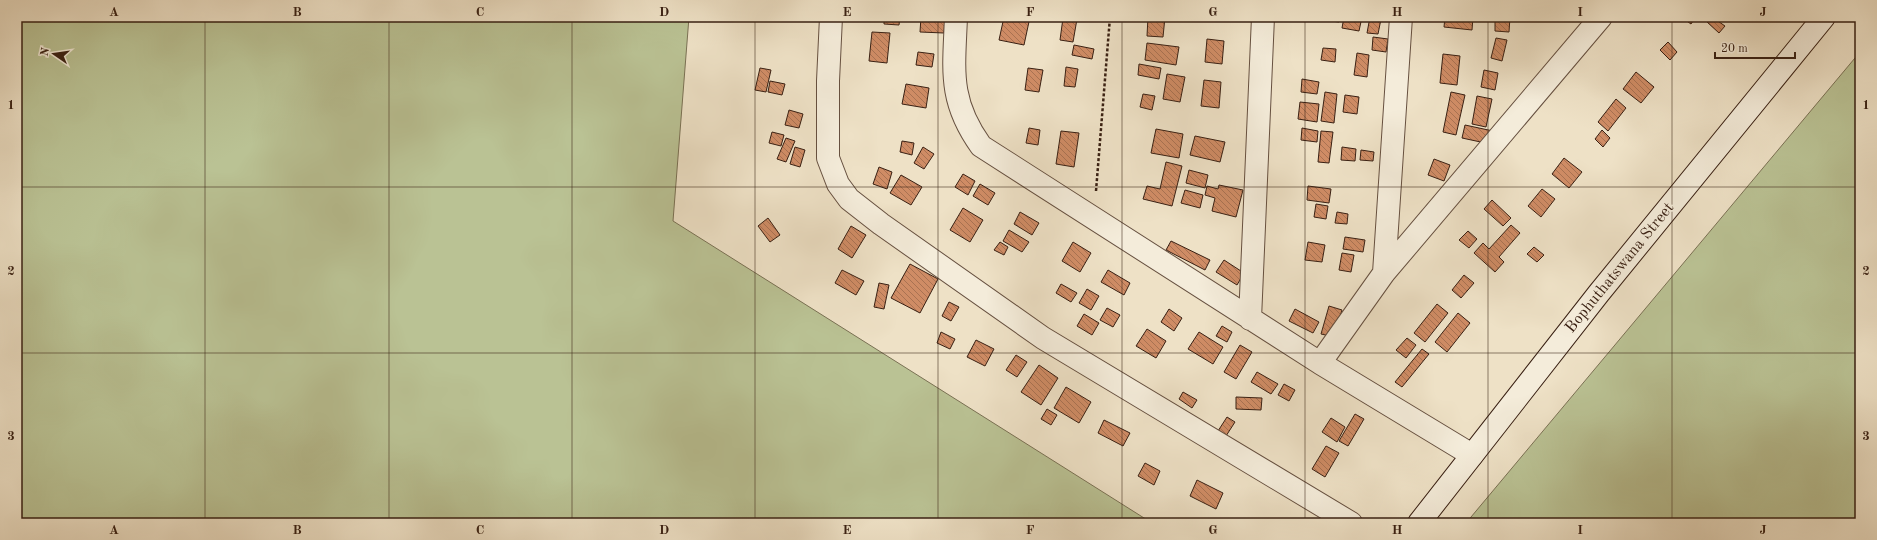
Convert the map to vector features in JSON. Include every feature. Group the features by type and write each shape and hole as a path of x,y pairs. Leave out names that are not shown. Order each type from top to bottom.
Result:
{"street":[{"path":"831,17 828,81 828,158 838,184 853,203 1043,338 1351,523"},
{"path":"956,17 954,75 958,103 968,128 981,146 1250,319 1472,455"},
{"path":"1250,319 1263,17"},
{"path":"1384,273 1401,17"},
{"path":"1320,363 1384,273 1601,17"},
{"name":"Bophuthatswana Street","path":"1419,523 1599,292 1824,17"}],"path":[{"path":"1094,219 1110,17"}],"green space":[{"path":"17,17 689,17 673,221 1152,523 17,523"},
{"path":"1860,52 1860,523 1466,523"}],"building":[{"path":"788,17 807,17 807,20"},
{"path":"884,17 900,17 899,25 884,24"},
{"path":"921,17 945,17 944,33 920,32"},
{"path":"1004,17 1030,17 1024,45 999,40"},
{"path":"1148,17 1165,17 1163,37 1147,36"},
{"path":"1323,17 1340,17 1339,22 1323,20"},
{"path":"1344,17 1362,17 1359,31 1342,28"},
{"path":"1370,17 1381,19 1378,34 1367,33"},
{"path":"1445,17 1473,17 1472,30 1444,27"},
{"path":"1495,17 1510,17 1509,32 1495,31"},
{"path":"1578,17 1589,17 1588,22 1577,19"},
{"path":"1681,17 1693,17 1695,18 1691,24"},
{"path":"1712,17 1725,26 1719,33 1707,22"},
{"path":"1063,18 1077,19 1073,42 1060,40"},
{"path":"872,32 890,33 887,63 869,61"},
{"path":"1373,37 1388,39 1386,52 1372,50"},
{"path":"1496,38 1507,40 1502,61 1491,58"},
{"path":"1207,39 1224,41 1222,64 1205,62"},
{"path":"1668,42 1677,52 1670,60 1660,50"},
{"path":"1147,43 1179,47 1176,65 1145,60"},
{"path":"1074,45 1094,49 1092,59 1072,55"},
{"path":"1323,48 1336,49 1335,62 1321,60"},
{"path":"918,52 934,54 932,67 916,65"},
{"path":"1357,53 1369,55 1367,77 1354,75"},
{"path":"1443,54 1460,56 1457,85 1440,83"},
{"path":"1139,64 1161,68 1159,79 1138,75"},
{"path":"1066,67 1078,69 1075,87 1064,86"},
{"path":"760,68 771,70 766,92 755,90"},
{"path":"1028,68 1043,70 1039,92 1025,90"},
{"path":"1484,70 1498,73 1495,90 1481,87"},
{"path":"1636,72 1654,87 1641,103 1623,89"},
{"path":"1167,74 1185,77 1180,102 1163,99"},
{"path":"1302,79 1319,82 1317,94 1301,92"},
{"path":"1204,80 1221,82 1219,108 1201,106"},
{"path":"770,81 785,84 782,95 768,92"},
{"path":"906,84 929,88 926,108 902,104"},
{"path":"1325,92 1337,94 1334,123 1321,121"},
{"path":"1451,92 1465,95 1456,135 1443,132"},
{"path":"1143,94 1155,96 1152,110 1140,107"},
{"path":"1345,95 1359,97 1357,114 1343,112"},
{"path":"1477,96 1492,99 1486,127 1472,124"},
{"path":"1616,99 1626,108 1608,131 1598,122"},
{"path":"1300,102 1319,104 1317,122 1298,119"},
{"path":"789,110 803,114 799,128 785,125"},
{"path":"1465,125 1493,131 1490,144 1462,138"},
{"path":"1029,128 1040,130 1038,145 1026,143"},
{"path":"1302,128 1318,131 1317,142 1301,140"},
{"path":"1156,129 1183,134 1179,158 1151,153"},
{"path":"1602,130 1610,138 1603,147 1595,139"},
{"path":"1061,131 1079,133 1074,167 1056,164"},
{"path":"1321,131 1333,132 1329,163 1318,162"},
{"path":"772,132 784,135 781,146 769,143"},
{"path":"1195,136 1225,142 1220,162 1190,155"},
{"path":"786,138 795,141 786,162 777,159"},
{"path":"902,141 914,143 912,155 900,152"},
{"path":"795,147 805,150 800,167 790,164"},
{"path":"923,147 934,154 924,169 914,163"},
{"path":"1342,147 1356,149 1355,161 1341,160"},
{"path":"1361,150 1374,152 1373,161 1360,160"},
{"path":"1564,158 1582,172 1569,188 1552,174"},
{"path":"1434,159 1450,165 1444,181 1428,175"},
{"path":"1166,162 1182,166 1172,206 1143,199 1147,186 1160,189"},
{"path":"879,167 892,172 887,189 873,184"},
{"path":"1189,170 1208,175 1205,188 1186,183"},
{"path":"963,174 975,181 968,195 955,187"},
{"path":"901,175 922,187 911,205 890,193"},
{"path":"980,184 995,193 988,205 973,196"},
{"path":"1219,185 1243,190 1236,217 1212,211 1215,198 1205,195 1207,186 1218,189"},
{"path":"1308,186 1331,189 1329,203 1307,200"},
{"path":"1542,189 1555,199 1541,217 1528,206"},
{"path":"1185,190 1203,195 1200,208 1181,203"},
{"path":"1492,200 1511,218 1503,226 1484,209"},
{"path":"1316,204 1328,206 1326,219 1314,217"},
{"path":"963,208 983,220 970,242 950,230"},
{"path":"1020,212 1039,223 1032,235 1014,224"},
{"path":"1337,212 1348,214 1347,224 1335,223"},
{"path":"768,218 780,235 770,242 758,226"},
{"path":"1511,225 1520,233 1499,257 1504,262 1495,272 1474,253 1483,243 1489,249"},
{"path":"851,226 866,235 852,258 838,249"},
{"path":"1009,230 1029,242 1022,252 1003,241"},
{"path":"1468,231 1477,239 1469,248 1459,240"},
{"path":"1345,237 1365,240 1363,252 1343,249"},
{"path":"1171,241 1210,260 1205,270 1166,250"},
{"path":"1000,242 1008,247 1004,255 994,250"},
{"path":"1073,242 1091,253 1080,272 1062,261"},
{"path":"1308,242 1325,245 1322,262 1305,260"},
{"path":"1534,247 1544,255 1537,262 1527,254"},
{"path":"1342,253 1354,255 1351,272 1339,270"},
{"path":"1224,260 1244,273 1237,285 1216,272"},
{"path":"910,264 938,279 920,313 891,298"},
{"path":"842,270 864,281 856,295 835,283"},
{"path":"1108,270 1130,283 1124,295 1101,282"},
{"path":"1464,275 1474,283 1461,298 1452,290"},
{"path":"879,283 889,285 884,309 874,307"},
{"path":"1061,284 1077,293 1071,302 1056,293"},
{"path":"1087,289 1099,296 1091,310 1079,303"},
{"path":"949,302 959,307 951,321 942,316"},
{"path":"1437,304 1448,313 1425,342 1414,333"},
{"path":"1329,306 1342,310 1334,337 1321,334"},
{"path":"1107,308 1120,315 1113,327 1100,320"},
{"path":"1169,309 1182,318 1174,331 1161,322"},
{"path":"1295,309 1319,322 1313,333 1289,321"},
{"path":"1458,313 1470,323 1447,352 1435,342"},
{"path":"1084,314 1099,323 1092,335 1077,326"},
{"path":"1222,326 1232,332 1227,342 1216,336"},
{"path":"1147,329 1166,341 1156,358 1136,346"},
{"path":"941,332 955,339 950,349 937,343"},
{"path":"1199,332 1223,347 1213,364 1188,349"},
{"path":"1407,338 1416,345 1406,358 1396,350"},
{"path":"976,340 994,349 985,366 967,357"},
{"path":"1240,345 1252,352 1236,379 1224,372"},
{"path":"1422,349 1429,354 1402,387 1395,382"},
{"path":"1016,355 1027,362 1017,377 1006,370"},
{"path":"1039,365 1058,378 1041,405 1021,392"},
{"path":"1257,372 1278,384 1271,394 1251,382"},
{"path":"1284,384 1295,390 1289,401 1278,395"},
{"path":"1066,387 1091,402 1079,423 1054,408"},
{"path":"1183,392 1197,400 1192,408 1179,399"},
{"path":"1236,397 1262,398 1261,410 1236,409"},
{"path":"1047,409 1057,415 1051,425 1041,419"},
{"path":"1355,414 1364,419 1348,446 1339,441"},
{"path":"1227,417 1235,422 1226,436 1218,431"},
{"path":"1331,418 1345,427 1337,442 1322,432"},
{"path":"1104,420 1130,433 1123,446 1098,433"},
{"path":"1326,446 1339,453 1325,477 1312,469"},
{"path":"1145,463 1160,471 1154,485 1138,476"},
{"path":"1197,480 1223,493 1216,509 1190,496"}]}
